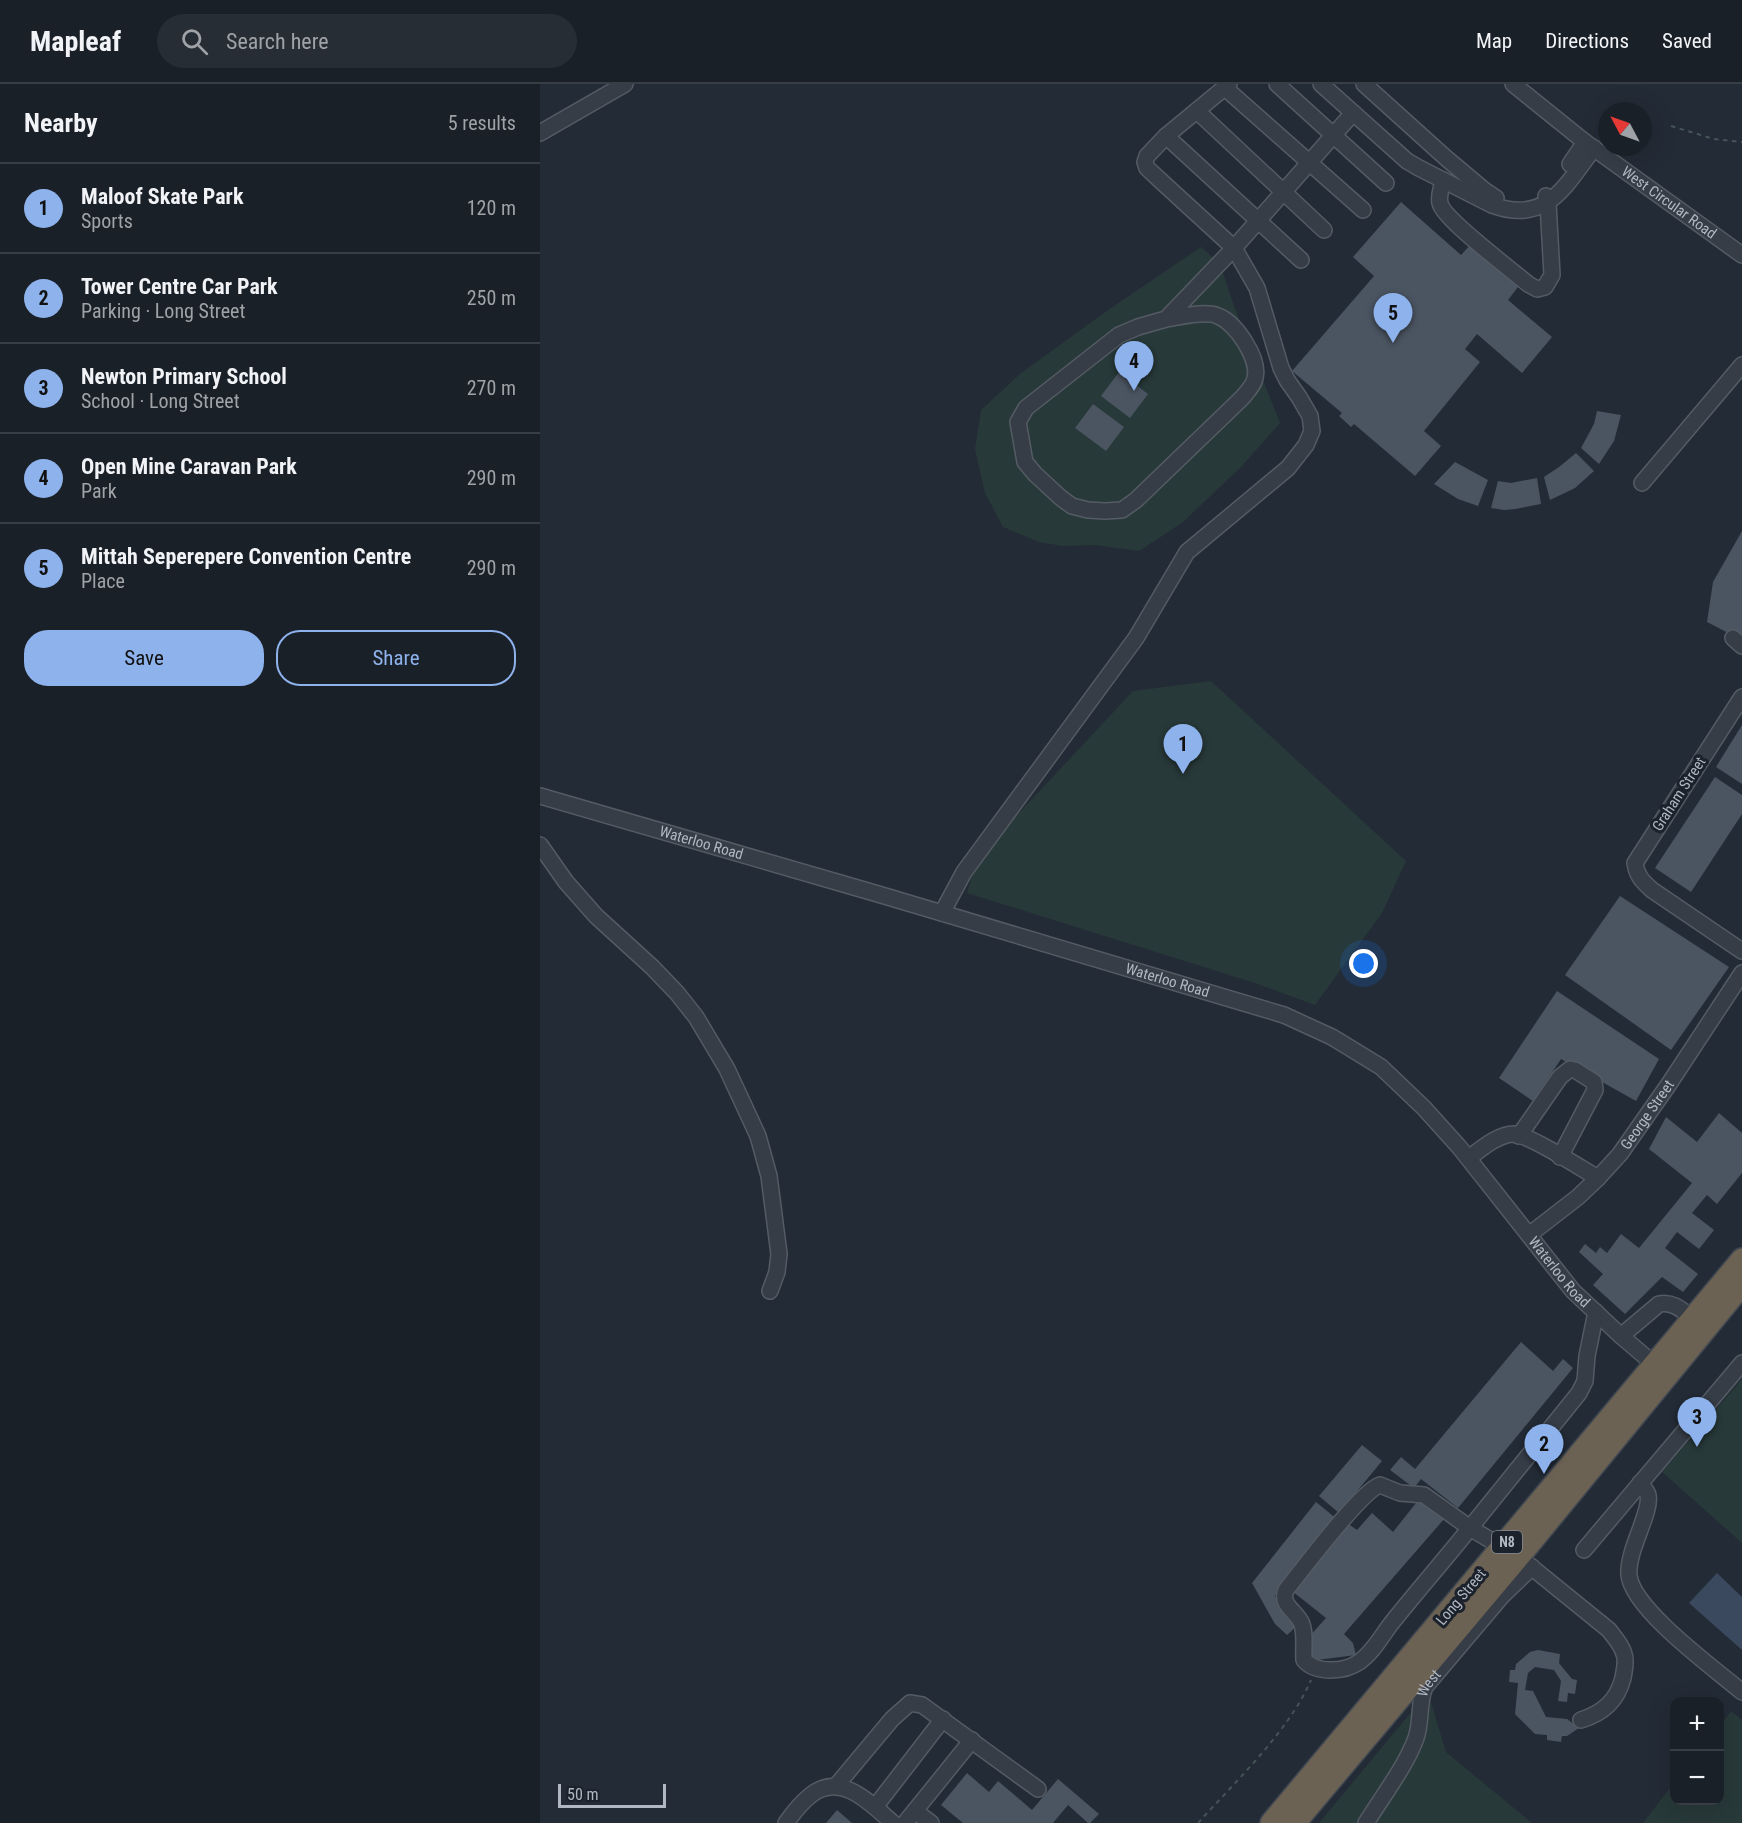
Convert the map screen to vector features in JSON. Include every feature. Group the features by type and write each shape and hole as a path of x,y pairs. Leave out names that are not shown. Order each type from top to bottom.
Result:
{"highway":[{"name":"Long Street","path":"1295,1823 1518,1557 1660,1369 1692,1318 1742,1259"},
{"name":"Long Street","path":"1660,1369 1742,1285"},
{"name":"Long Street","path":"1271,1823 1518,1557"}],"street":[{"path":"540,133 625,84"},
{"path":"1277,84 1386,183"},
{"path":"1321,84 1407,160 1492,205 1515,211 1530,210 1547,199"},
{"path":"1364,84 1461,171 1502,201 1517,205 1559,195 1589,145"},
{"name":"West Circular Road","path":"1513,84 1589,145 1742,255"},
{"path":"942,913 964,872 1136,638 1187,552 1288,468 1306,445 1312,431 1310,416 1284,374 1257,288 1234,248 1147,168 1145,162 1147,156 1166,136 1227,86 1363,210"},
{"path":"1197,111 1324,231"},
{"path":"1166,320 1202,314 1218,315 1247,344 1256,370 1255,380 1242,398 1136,500 1122,510 1088,510 1072,506 1046,485 1025,462 1018,422 1020,416 1040,396 1119,335 1138,327 1166,320 1234,248 1353,113"},
{"path":"1166,136 1301,260"},
{"path":"1443,180 1439,200 1443,211 1528,284 1537,289 1545,287 1552,275 1547,199"},
{"path":"1642,483 1742,365"},
{"name":"Graham Street","path":"1742,698 1635,863 1640,879 1652,890 1742,951"},
{"name":"Waterloo Road","path":"540,796 1284,1015 1332,1037 1381,1067 1424,1108 1469,1158 1573,1291 1660,1369"},
{"path":"540,845 566,882 596,916 677,993 696,1017 727,1069 758,1136 769,1176 779,1254 777,1272 770,1291"},
{"name":"George Street","path":"1529,1235 1578,1197 1620,1154 1742,973"},
{"path":"1519,1136 1560,1077 1570,1069 1575,1070 1594,1082 1595,1090 1560,1157"},
{"path":"1469,1158 1491,1142 1514,1134 1528,1138 1598,1178"},
{"path":"1621,1336 1659,1304 1675,1305 1692,1318"},
{"path":"1581,1720 1593,1716 1610,1704 1620,1690 1625,1656 1618,1642 1609,1630 1518,1557 1470,1528 1424,1495 1400,1493 1380,1485 1369,1491 1293,1581 1284,1595 1286,1604 1300,1620 1302,1626 1304,1660 1316,1669 1338,1669 1350,1666 1359,1663 1369,1654 1393,1622 1470,1528 1579,1393 1585,1382 1587,1356 1596,1312"},
{"path":"1584,1550 1742,1363"},
{"path":"1640,1484 1648,1493 1648,1504 1633,1546 1629,1575 1634,1589 1642,1604 1657,1620 1742,1692"},
{"name":"West","path":"1366,1823 1416,1739 1420,1699 1425,1687 1502,1596 1518,1557"},
{"path":"836,1786 892,1719 910,1703 922,1705 943,1719 1038,1789"},
{"path":"875,1807 943,1719"},
{"path":"905,1823 972,1740"},
{"path":"786,1823 812,1794 824,1787 836,1786 847,1788 866,1799 893,1823"},
{"path":"915,1811 931,1823"}],"path":[{"path":"1671,126 1714,139 1742,142"},
{"path":"1198,1823 1274,1738 1303,1700 1316,1669"}],"shaded area":[{"path":"1201,247 1220,264 1280,423 1241,467 1182,523 1139,551 1095,545 1063,546 1039,542 1003,527 985,493 975,449 981,410 1021,373"},
{"path":"1211,681 1406,861 1382,913 1315,1005 1255,983 967,893 978,857 1133,691"},
{"path":"1742,1379 1742,1543 1662,1472"},
{"path":"1428,1692 1446,1752 1532,1823 1319,1823"},
{"path":"1731,1711 1742,1720 1742,1823 1643,1823 1670,1788 1670,1805 1724,1805 1724,1721"}],"water":[{"path":"1717,1573 1742,1597 1742,1650 1689,1603"}],"building":[{"path":"1401,202 1461,255 1473,242 1521,283 1508,300 1552,337 1522,373 1477,334 1465,349 1480,362 1424,431 1441,446 1415,476 1354,424 1351,427 1339,416 1342,413 1292,371 1374,276 1353,257"},
{"path":"1119,372 1148,394 1130,418 1101,396"},
{"path":"1093,404 1124,427 1106,451 1075,428"},
{"path":"1597,411 1621,415 1614,441 1599,464 1581,448 1594,424"},
{"path":"1576,453 1594,471 1575,488 1550,500 1544,477"},
{"path":"1455,462 1488,480 1478,506 1458,499 1434,484"},
{"path":"1537,478 1541,504 1504,510 1491,508 1498,481 1511,483"},
{"path":"1742,531 1742,640 1707,622 1713,582"},
{"path":"1742,725 1742,784 1716,767"},
{"path":"1715,777 1742,795 1742,814 1691,892 1655,868"},
{"path":"1620,896 1729,967 1671,1050 1565,975"},
{"path":"1557,991 1659,1059 1636,1101 1561,1059 1533,1101 1499,1078"},
{"path":"1719,1113 1742,1133 1742,1173 1717,1204 1707,1195 1692,1213 1714,1230 1699,1249 1677,1232 1665,1248 1698,1274 1683,1292 1662,1277 1625,1314 1593,1285 1603,1274 1579,1252 1585,1244 1596,1253 1600,1247 1607,1253 1621,1234 1639,1248 1692,1183 1649,1149 1666,1117 1697,1142"},
{"path":"1521,1342 1553,1371 1563,1359 1573,1368 1458,1508 1421,1479 1414,1488 1390,1470 1401,1457 1415,1469"},
{"path":"1362,1445 1382,1461 1339,1513 1319,1496"},
{"path":"1420,1498 1445,1518 1344,1634 1353,1643 1356,1655 1309,1661 1307,1639 1326,1618 1292,1591 1347,1523 1357,1530 1372,1513 1393,1532"},
{"path":"1316,1502 1338,1520 1275,1596 1284,1615 1297,1626 1287,1635 1275,1624 1252,1583"},
{"path":"1538,1650 1560,1654 1559,1663 1572,1679 1577,1680 1575,1694 1568,1693 1567,1702 1558,1701 1561,1681 1554,1670 1535,1667 1528,1673 1525,1690 1533,1691 1546,1717 1567,1719 1579,1728 1567,1736 1562,1736 1561,1742 1547,1740 1547,1735 1535,1734 1515,1714 1518,1683 1509,1682 1510,1670 1515,1670 1516,1664 1530,1652"},
{"path":"967,1773 989,1792 998,1781 1032,1810 1058,1779 1099,1814 1088,1823 1068,1805 1053,1823 963,1823 941,1805"},
{"path":"837,1810 852,1823 826,1823"}],"place":[{"name":"Mittah Seperepere Convention Centre","path":"1393,343"},
{"name":"Open Mine Caravan Park","path":"1134,391"},
{"name":"Maloof Skate Park","path":"1183,774"},
{"name":"Newton Primary School","path":"1697,1447"},
{"name":"Tower Centre Car Park","path":"1544,1474"}]}
